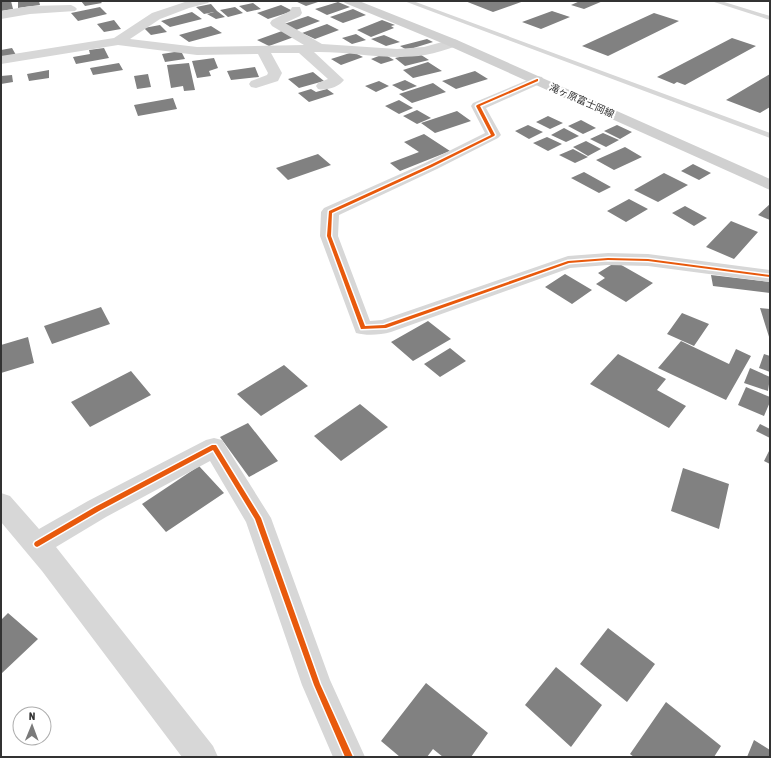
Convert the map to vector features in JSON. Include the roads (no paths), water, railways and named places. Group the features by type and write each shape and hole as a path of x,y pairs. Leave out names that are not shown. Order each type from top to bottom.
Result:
{"main road":[{"name":"滝ヶ原富士岡線","path":"349,1 454,43 770,185"}],"street":[{"path":"118,41 156,16 186,5 204,1"},
{"path":"1,15 30,10 71,9"},
{"path":"296,10 296,13 276,23 320,48"},
{"path":"1,60 118,41 198,51 342,48 397,53 425,51 454,43"},
{"path":"303,49 337,80 323,86"},
{"path":"256,84 273,78 274,73 263,50"},
{"path":"537,80 478,106 493,135 431,166 330,212 329,236 344,273 363,328 384,327 568,262 608,259 648,260 770,276"},
{"path":"37,544 97,509 214,447 258,518 317,685 349,757"},
{"path":"1,504 52,562 202,757"}],"lane":[{"path":"407,1 770,136"},
{"path":"714,1 770,18"}]}
